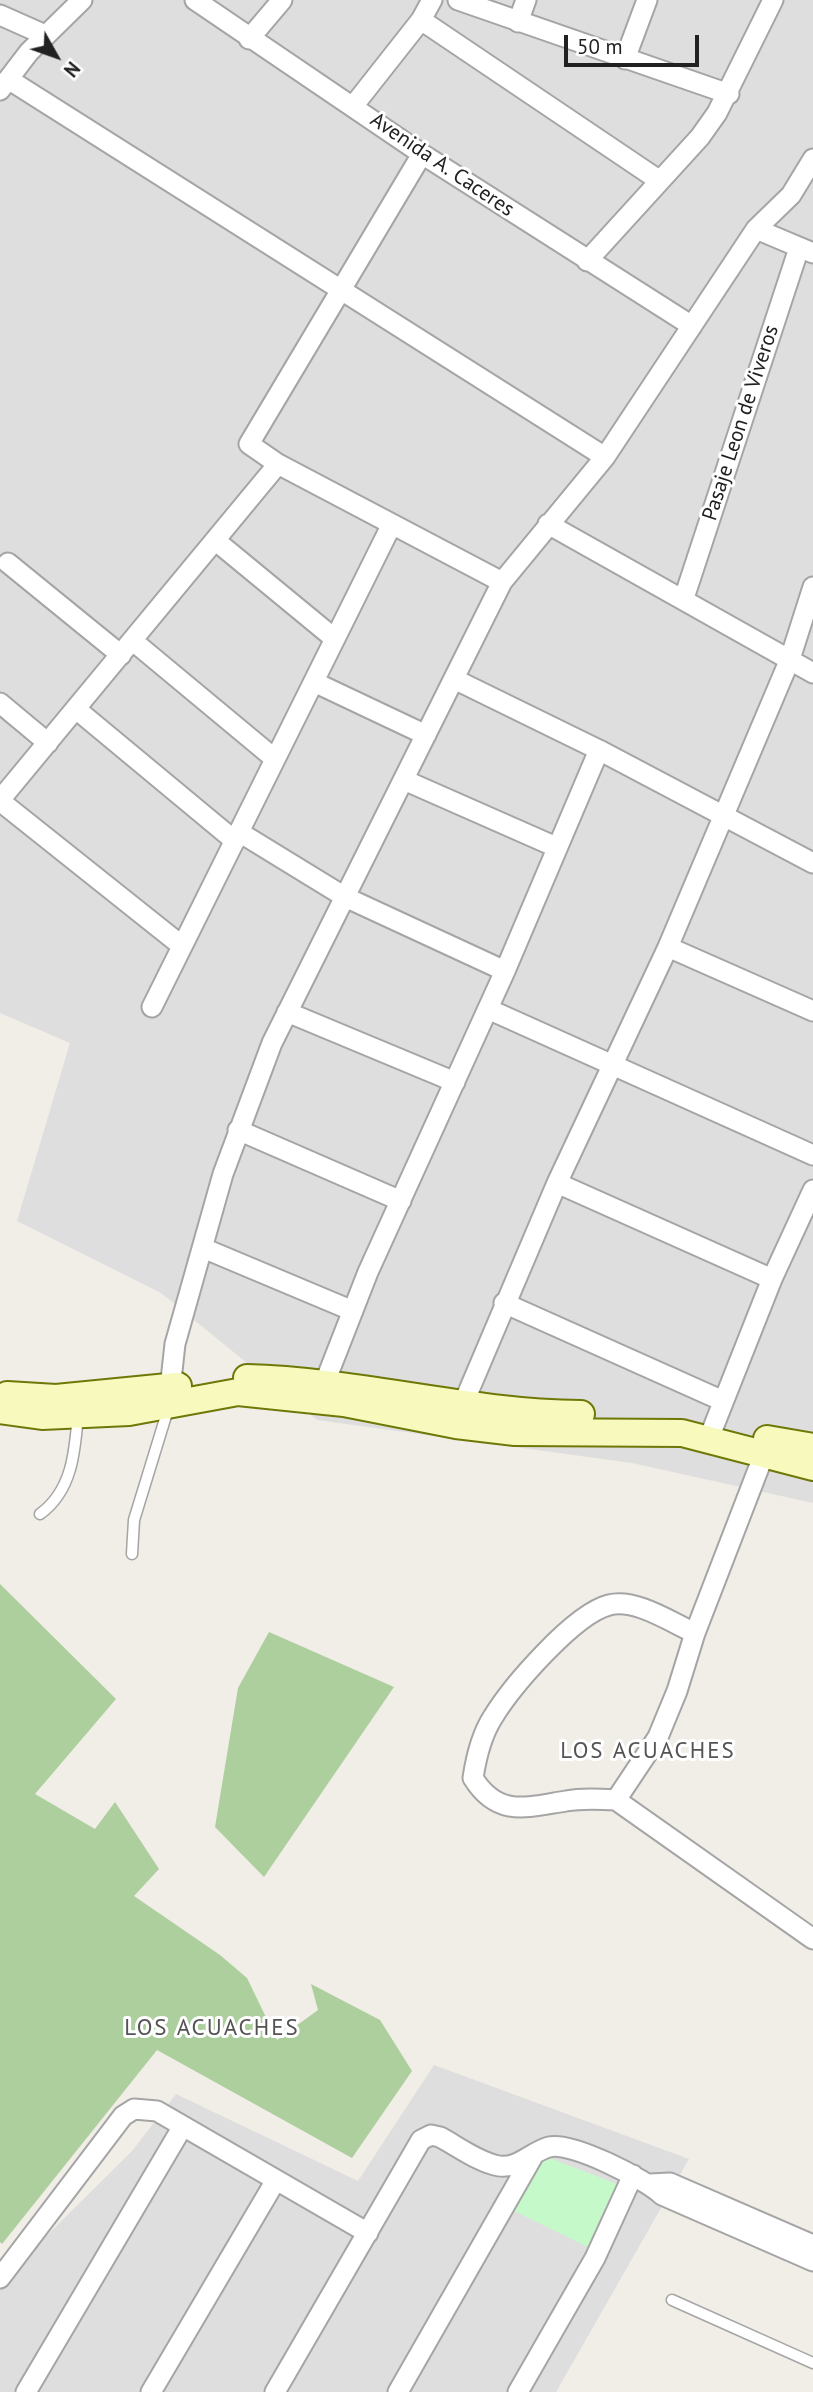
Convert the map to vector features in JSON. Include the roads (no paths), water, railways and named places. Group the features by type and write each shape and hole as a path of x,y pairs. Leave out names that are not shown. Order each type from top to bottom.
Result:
{"street":[{"path":"82,0 45,35 4,84 342,291 605,457"},
{"name":"Avenida A. Caceres","path":"195,0 249,39 354,105 422,154 692,326"},
{"path":"249,39 282,0"},
{"path":"354,105 421,20 432,0"},
{"path":"458,0 729,94"},
{"path":"518,22 526,0"},
{"path":"625,59 647,0"},
{"path":"587,261 700,137 729,94 773,0"},
{"path":"0,15 45,35"},
{"path":"421,20 660,181"},
{"path":"422,154 249,444 278,464 502,582"},
{"path":"169,1396 175,1344 203,1248 238,1130 272,1043 502,582 605,457 755,229 790,195 813,159"},
{"path":"755,229 806,250"},
{"name":"Pasaje Leon de Viveros","path":"684,598 806,250"},
{"path":"182,946 0,800 278,464"},
{"path":"152,1007 392,524"},
{"path":"548,524 684,598 813,673"},
{"path":"216,541 335,639"},
{"path":"8,563 275,759"},
{"path":"458,1416 557,1183 668,947 790,659 813,587"},
{"path":"454,679 599,750 813,863"},
{"path":"314,682 426,735"},
{"path":"0,703 48,743"},
{"path":"76,709 237,836 345,897 505,971"},
{"path":"325,1382 353,1311 505,971 599,750"},
{"path":"404,780 556,847"},
{"path":"668,947 813,1011"},
{"path":"488,1009 813,1155"},
{"path":"288,1012 455,1082"},
{"path":"238,1130 401,1201"},
{"path":"557,1183 772,1279"},
{"path":"715,1420 772,1279 813,1190"},
{"path":"203,1248 353,1311"},
{"path":"504,1303 715,1420 813,1467"},
{"path":"0,1410 42,1416 129,1412 169,1396 234,1377 325,1382 515,1433 648,1431 715,1420"},
{"path":"0,1394 56,1398 238,1392 458,1416"},
{"path":"767,1447 813,1447"},
{"path":"616,1800 658,1737 767,1447"},
{"path":"695,1633 634,1606 609,1605 583,1620 548,1648 493,1717 476,1759 473,1778 492,1800 511,1807 532,1808 566,1801 616,1800 813,1939"},
{"path":"0,2278 123,2116 134,2109 157,2111 368,2233"},
{"path":"26,2392 183,2126"},
{"path":"275,2392 421,2140 431,2135 497,2166 512,2166 549,2147 563,2147 641,2179 662,2194 813,2261"},
{"path":"398,2392 533,2155"},
{"path":"641,2179 670,2183 813,2245"},
{"path":"518,2392 641,2179"},
{"path":"151,2392 276,2180"}],"lane":[{"path":"132,1555 134,1520 169,1396"},
{"path":"40,1514 56,1502 68,1477 76,1441 78,1414"},
{"path":"672,2300 813,2363"}],"district":[{"name":"LOS ACUACHES","path":"648,1751"},
{"name":"LOS ACUACHES","path":"212,2028"}]}
